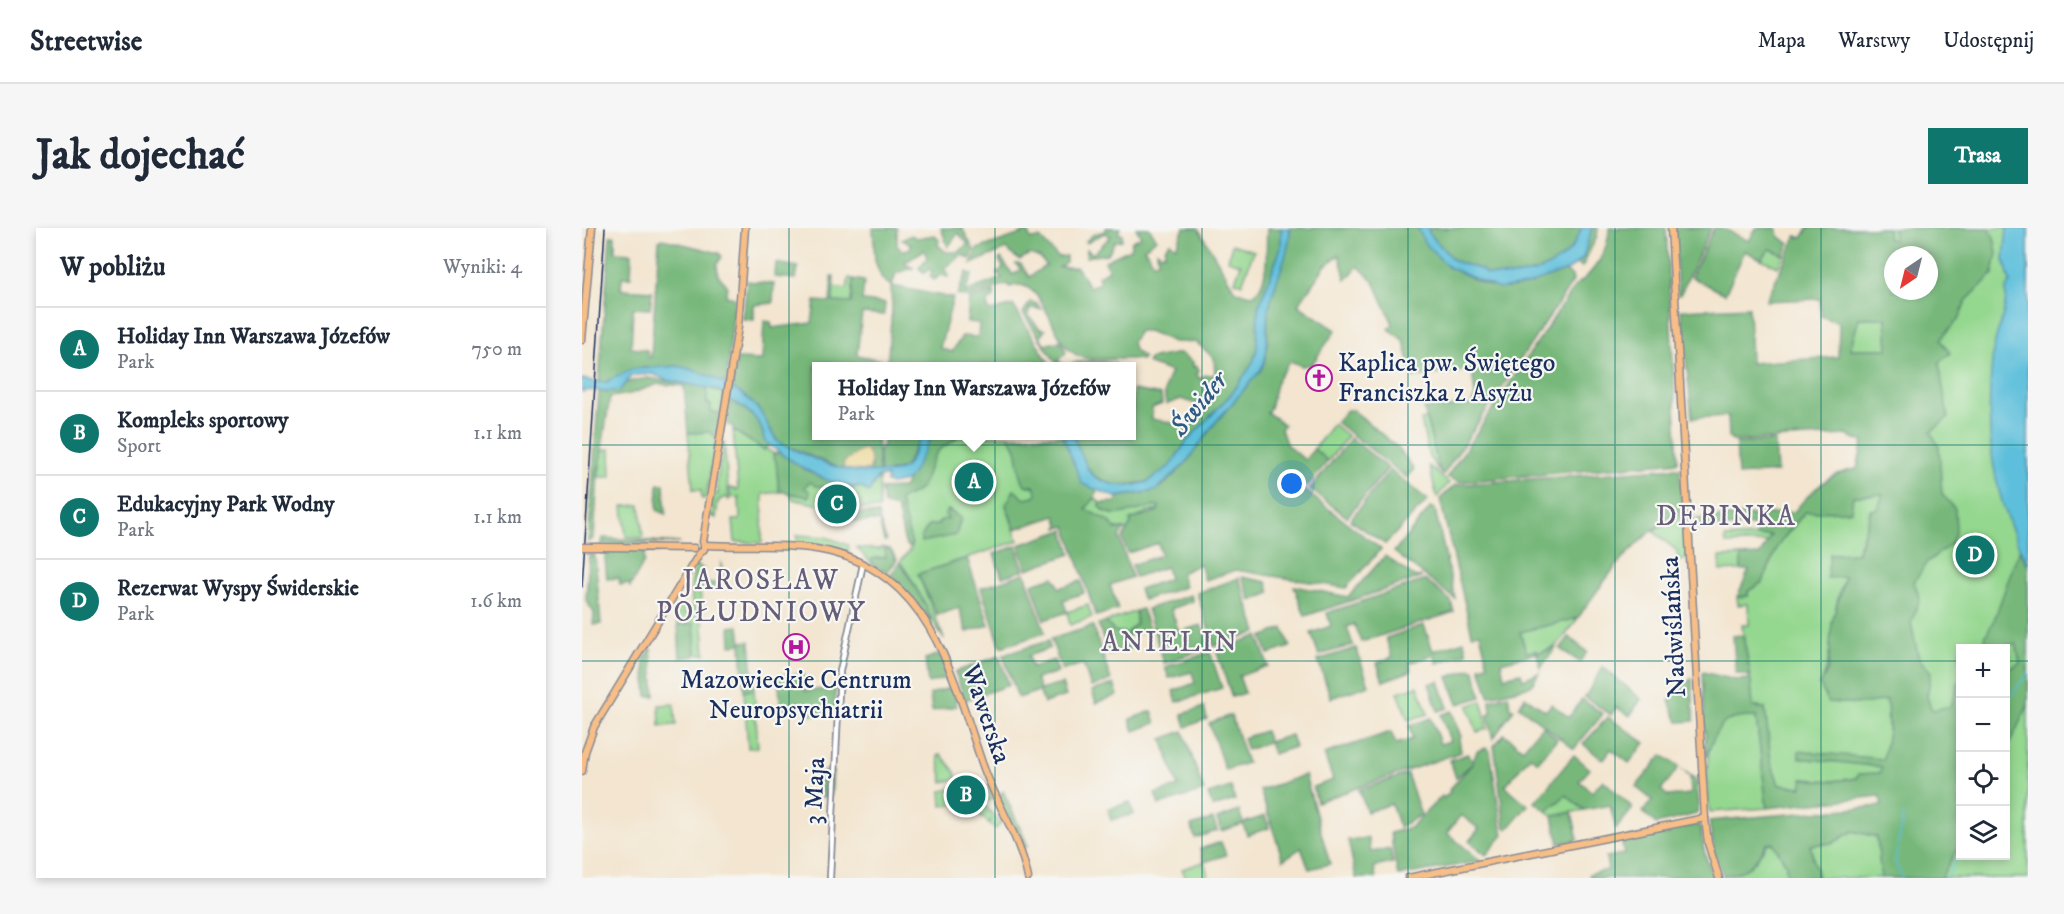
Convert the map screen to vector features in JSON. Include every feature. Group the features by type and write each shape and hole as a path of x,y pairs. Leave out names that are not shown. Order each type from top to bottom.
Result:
{"main road":[{"path":"582,340 591,228"},
{"path":"582,771 585,752 594,727 687,574 705,527 738,327 745,228"},
{"name":"Nadwiślańska","path":"1671,228 1705,818 1708,843 1719,878"},
{"name":"Wawerska","path":"582,547 810,548 863,564 885,577 919,610 940,643 983,768 1021,853 1028,878"},
{"path":"1408,878 1705,818"}],"street":[{"name":"3 Maja","path":"830,878 840,671 863,564"}],"green space":[{"path":"873,228 897,228 897,246 902,250 910,249 911,244 902,240 911,235 917,238 934,235 939,240 938,245 946,252 959,252 968,244 958,233 948,247 941,228 962,228 974,250 970,259 962,255 944,269 949,274 948,277 941,275 934,280 930,276 932,271 930,269 924,273 919,268 927,258 924,250 905,261 905,264 913,268 896,273 892,286 953,298 940,348 952,352 962,336 978,337 979,323 967,322 969,299 994,291 994,297 987,303 988,309 991,311 1013,305 1049,362 887,362 892,309 891,286 882,279 875,261"},
{"path":"1023,228 1028,228 1030,239 1040,238 1058,257 1066,256 1066,262 1059,267 1077,267 1089,287 1100,283 1098,276 1109,270 1105,261 1130,249 1132,241 1141,237 1136,228 1149,228 1157,239 1144,248 1154,263 1158,260 1157,251 1161,254 1165,253 1165,248 1170,242 1176,247 1184,228 1198,228 1236,292 1253,295 1259,289 1265,273 1267,228 1281,228 1281,248 1258,308 1257,348 1253,363 1233,392 1187,441 1170,466 1147,482 1116,486 1092,475 1075,440 1136,440 1136,391 1161,395 1162,404 1152,408 1152,419 1187,426 1206,407 1181,399 1167,404 1165,388 1171,372 1147,363 1149,359 1180,353 1193,362 1193,367 1197,366 1199,370 1197,375 1200,379 1205,375 1215,375 1214,358 1196,342 1174,342 1148,331 1139,331 1132,342 1134,350 1144,358 1142,360 1084,358 1067,348 1044,306 1029,288 1020,285 1010,287 1007,284 968,297 957,295 967,272 972,275 965,292 1002,278 997,273 1003,268 999,260 1001,258 1013,275 1021,270 1016,264 1021,264 1029,277 1046,265 1040,258 1030,254 1019,260 1006,249 971,264 977,249 1024,233"},
{"path":"1106,228 1120,228 1118,234 1122,234 1122,240 1115,241 1108,254 1086,257 1087,249 1093,254 1111,236 1104,233 1087,243 1086,241 1094,234 1106,231"},
{"path":"1290,228 1418,228 1432,249 1443,259 1482,283 1495,287 1514,287 1564,270 1572,276 1573,281 1443,475 1440,472 1424,409 1471,405 1475,396 1472,370 1413,377 1404,341 1389,329 1393,324 1374,282 1358,266 1346,280 1339,255 1325,266 1298,305 1336,330 1312,364 1302,366 1290,361 1277,380 1267,412 1284,425 1281,429 1286,444 1305,460 1314,449 1328,461 1307,486 1301,482 1299,486 1381,549 1346,588 1236,570 1205,580 1200,564 1181,573 1185,587 1143,600 1139,589 1169,579 1166,567 1135,577 1132,565 1161,555 1158,543 1128,553 1122,538 1131,524 1130,520 1158,511 1159,506 1117,514 1103,510 1099,503 1116,502 1118,497 1155,491 1165,484 1185,464 1215,423 1260,371 1266,357 1270,302 1287,250"},
{"path":"1429,228 1581,228 1575,242 1555,262 1528,273 1499,276 1485,274 1483,270 1454,261 1429,233"},
{"path":"1592,228 1598,228 1597,236 1582,267 1576,263 1583,258"},
{"path":"1609,228 1666,228 1678,462 1459,482 1447,477 1575,286 1599,261 1606,245"},
{"path":"1674,228 1711,228 1680,295 1678,295"},
{"path":"1714,228 1722,228 1749,241 1756,228 1777,228 1779,236 1789,244 1784,255 1770,249 1761,259 1745,251 1725,294 1691,277"},
{"path":"1808,228 1887,228 1888,239 1894,240 1893,228 1989,228 1994,237 1997,253 1993,274 1966,301 1960,317 1940,340 1950,353 1939,363 1948,418 1931,432 1939,447 1942,494 1955,509 1956,531 1951,544 1927,562 1914,582 1920,599 1911,623 1919,659 1931,672 1927,697 1932,710 1951,706 1956,690 1956,851 1941,878 1881,878 1877,837 1853,831 1833,843 1810,845 1818,878 1787,878 1786,864 1773,843 1766,844 1749,867 1732,874 1723,875 1715,856 1709,821 1882,806 1880,796 1767,808 1756,717 1734,719 1722,725 1706,757 1702,672 1736,680 1751,679 1753,707 1765,708 1771,761 1779,785 1802,787 1802,779 1832,781 1857,778 1858,774 1880,773 1882,767 1799,758 1799,751 1883,759 1889,726 1887,700 1861,704 1828,702 1820,685 1828,669 1832,622 1845,577 1827,578 1830,554 1858,553 1871,510 1878,509 1883,494 1853,496 1851,511 1805,512 1778,545 1763,582 1748,591 1748,596 1737,597 1749,570 1741,570 1741,556 1760,555 1771,535 1756,536 1755,525 1698,529 1697,519 1794,512 1822,483 1839,474 1857,469 1863,442 1846,435 1733,441 1729,437 1728,416 1692,418 1681,310 1749,307 1751,363 1838,357 1839,323 1821,316 1820,299 1766,301 1796,236 1802,238","holes":["1859,318 1886,318 1888,349 1850,349"]},
{"path":"1880,228 2028,228 2028,878 1893,878 1882,767 1880,773 1858,774 1857,778 1832,781 1803,779 1802,787 1779,785 1771,761 1765,708 1753,707 1742,625 1749,625 1748,604 1738,605 1737,597 1748,596 1748,591 1763,582 1778,545 1805,512 1850,511 1853,496 1884,494 1878,509 1870,510 1864,532 1842,583 1836,605 1828,663 1820,685 1829,702 1861,704 1887,700 1888,734 1893,724 1890,368 1887,332 1888,349 1850,349 1859,318 1886,318 1887,331 1892,300 1938,300 1938,246 1884,247"},
{"path":"610,236 615,236 615,252 632,253 631,277 622,277 621,289 652,291 650,309 633,308 631,348 647,350 648,357 651,357 659,241 663,239 719,253 722,257 717,264 718,275 727,285 726,296 735,298 726,385 678,366 632,369 604,383 599,381"},
{"path":"1232,244 1254,251 1242,284 1235,281 1241,264 1228,260"},
{"path":"1770,249 1784,255 1778,267 1761,259"},
{"path":"776,263 798,267 796,279 775,277"},
{"path":"832,276 834,276 833,302 851,303 853,279 864,281 862,301 885,303 884,315 862,313 857,355 881,360 881,362 812,362 812,440 877,440 879,474 870,471 871,466 862,449 844,462 843,470 778,442 757,407 732,390 737,359 762,360 764,321 771,322 772,328 812,323 815,301 830,302"},
{"path":"849,278 853,279 851,304 833,302 833,287 847,289"},
{"path":"747,281 774,284 773,303 754,305 754,320 743,319"},
{"path":"1030,302 1037,304 1041,309 1030,308 1028,315 1039,328 1045,330 1040,337 1045,345 1060,341 1066,353 1058,360 1060,362 1055,362 1023,313"},
{"path":"647,378 707,387 707,403 711,405 711,412 720,413 716,438 710,432 688,433 684,386 658,384 630,394 610,397 598,474 594,538 588,542 599,391 607,393 624,383"},
{"path":"707,387 724,394 720,413 711,412 707,403"},
{"path":"730,400 748,411 757,420 764,440 770,445 764,450 733,430 733,426 727,425"},
{"path":"1347,410 1353,410 1398,448 1414,469 1407,478 1336,422"},
{"path":"1426,419 1440,472 1429,457 1421,420"},
{"path":"1333,424 1348,436 1328,461 1314,449"},
{"path":"733,430 764,450 766,448 776,458 781,492 763,494 762,543 735,542 733,520 740,520 739,497 731,498 730,488 738,490"},
{"path":"710,432 716,438 706,498 702,499 701,490 693,490 688,433"},
{"path":"1351,438 1388,468 1347,517 1310,489"},
{"path":"883,440 919,440 904,468 880,474 879,450 883,445"},
{"path":"930,440 954,440 941,448 934,457 923,485 910,495 899,499 912,544 909,547 905,543 897,508 884,505 881,489 903,488"},
{"path":"954,440 1011,440 1018,453 1024,480 1027,486 1034,486 1037,493 1035,497 1025,499 1017,493 1006,505 1018,541 918,574 944,639 900,562 912,547 899,499 918,491 923,485 930,465 941,448"},
{"path":"1011,440 1065,440 1082,481 1097,490 1095,498 1085,509 1110,522 1115,529 1124,529 1119,537 1132,577 1110,585 1118,609 1096,616 1066,526 1058,528 1056,516 1015,529 1006,505 1014,490 1025,499 1035,497 1037,493 1034,486 1025,485 1022,479"},
{"path":"724,441 729,500 725,497 718,501 716,518 711,516 714,494 718,494 717,480"},
{"path":"1775,441 1777,472 1738,475 1736,443"},
{"path":"610,449 611,477 598,477 603,450"},
{"path":"778,452 833,482 853,489 852,492 837,495 834,488 816,486 810,482 804,487 810,492 809,497 779,491 776,462 773,455"},
{"path":"1429,466 1449,483 1437,497"},
{"path":"1680,469 1682,510 1636,544 1600,586 1578,618 1520,632 1526,652 1536,650 1537,653 1501,662 1504,677 1521,673 1523,679 1539,673 1531,686 1489,696 1480,667 1488,665 1480,633 1472,634 1440,499 1455,485"},
{"path":"1390,470 1428,500 1385,544 1350,520"},
{"path":"808,471 853,489 860,487 869,492 879,477 879,509 835,508 792,499 791,494"},
{"path":"658,484 664,484 666,514 657,510"},
{"path":"1095,498 1112,514 1159,506 1158,510 1130,521 1131,524 1127,531 1116,529 1110,522 1085,509"},
{"path":"640,505 643,538 626,537 623,506"},
{"path":"1431,507 1435,509 1455,599 1394,552"},
{"path":"948,510 961,518 956,535 921,542 921,537 929,525 937,525 941,520 948,519 945,514"},
{"path":"1684,512 1687,557 1685,560 1678,561 1677,551 1653,531"},
{"path":"855,513 878,514 886,541 884,541 879,521 854,522"},
{"path":"1064,530 1071,554 1027,569 1019,545"},
{"path":"797,535 826,537 848,545 849,554 797,543"},
{"path":"1772,535 1768,542 1726,544 1725,538"},
{"path":"603,538 680,543 602,544"},
{"path":"1016,546 1024,570 1002,577 994,554"},
{"path":"882,547 890,549 896,561 886,557 873,559 873,565 857,548 881,549"},
{"path":"660,548 660,551 644,553 644,562 630,587 629,584 620,585 619,578 607,579 604,549"},
{"path":"885,549 890,549 896,561 887,572 873,565 872,559 886,557"},
{"path":"2019,550 2028,565 2028,705 2010,743 2010,669 2020,663 2016,643 1987,644 1985,637 1994,620"},
{"path":"589,556 595,556 601,624 593,625 594,613 586,600"},
{"path":"1385,556 1415,577 1422,577 1305,616 1294,586 1348,597"},
{"path":"1741,556 1741,570 1720,571 1720,557"},
{"path":"967,558 989,625 967,632 959,608 937,615 918,574"},
{"path":"721,561 723,585 700,588 705,654 696,654 694,624 678,625 676,609 683,598 684,614 693,614 691,585 696,565 703,569 701,570 703,583 720,583"},
{"path":"900,562 926,605 932,623 890,576"},
{"path":"1025,573 1045,633 1001,647 981,588"},
{"path":"1054,577 1059,588 1081,581 1084,593 1063,600 1067,612 1044,620 1032,584"},
{"path":"1242,577 1267,582 1270,593 1251,601"},
{"path":"1239,578 1257,632 1214,646 1197,593"},
{"path":"1425,580 1451,601 1454,612 1361,642 1354,624 1347,627 1353,645 1319,655 1311,633 1331,626 1327,613"},
{"path":"1191,595 1193,601 1171,609 1179,632 1201,625 1209,648 1164,663 1147,609"},
{"path":"1088,605 1092,617 1070,625 1067,612"},
{"path":"1142,609 1149,629 1127,636 1131,648 1109,655 1098,624 1106,622 1114,631 1127,633 1136,624 1136,611"},
{"path":"1136,611 1136,624 1127,633 1114,631 1106,622"},
{"path":"1578,618 1562,639 1551,648 1545,651 1526,652 1520,632"},
{"path":"694,623 696,656 680,658 678,625"},
{"path":"1424,625 1433,651 1464,641 1467,653 1437,663 1434,655 1409,663 1411,671 1383,681 1377,663 1392,657 1386,638"},
{"path":"739,626 741,642 750,641 754,690 744,691 741,644 731,645 730,627"},
{"path":"1093,626 1111,680 1091,687 1083,664 1062,670 1051,639"},
{"path":"1283,628 1290,647 1268,654 1262,637"},
{"path":"1743,635 1751,676 1736,673 1733,636"},
{"path":"1258,636 1268,666 1239,676 1245,693 1232,697 1216,650"},
{"path":"1569,637 1587,652 1580,662 1560,649"},
{"path":"1048,641 1050,648 1028,656 1032,667 1054,660 1058,672 1036,679 1040,690 1062,684 1066,696 1044,703 1039,691 1018,698 1003,655"},
{"path":"651,648 655,696 647,696 644,660"},
{"path":"1356,648 1369,685 1331,698 1318,660"},
{"path":"1556,648 1540,668 1537,653"},
{"path":"1210,652 1222,688 1177,702 1173,691 1195,683 1192,672 1169,678 1165,667"},
{"path":"940,654 949,677 928,683 925,659"},
{"path":"999,656 1009,685 965,700 955,672"},
{"path":"1603,667 1641,699 1630,716 1616,707 1611,715 1585,697"},
{"path":"1471,669 1475,671 1481,697 1458,704 1448,677"},
{"path":"803,674 805,691 836,688 834,713 807,715 806,709 781,710 778,675"},
{"path":"1692,678 1694,721 1678,722 1669,701"},
{"path":"1439,681 1448,708 1438,711 1429,684"},
{"path":"1114,684 1118,695 1096,703 1092,691"},
{"path":"1418,686 1428,714 1408,720 1398,692"},
{"path":"952,687 957,706 932,711 930,694"},
{"path":"754,690 758,747 748,748 744,691"},
{"path":"1508,695 1511,709 1514,709 1493,739 1487,715 1491,714 1490,700"},
{"path":"1525,697 1546,711 1551,704 1569,717 1582,699 1603,714 1574,749 1519,706"},
{"path":"1482,701 1487,729 1477,732 1468,706"},
{"path":"674,704 676,725 660,726 659,705"},
{"path":"1204,707 1207,719 1186,727 1182,714"},
{"path":"1152,711 1156,723 1134,731 1130,719"},
{"path":"1452,711 1461,737 1459,739 1461,752 1317,802 1313,787 1333,780 1324,754 1391,732 1396,744 1413,739 1409,726 1431,718 1440,744 1450,741 1441,715"},
{"path":"1231,715 1247,763 1225,770 1209,723"},
{"path":"1608,717 1645,743 1629,763 1611,749 1603,760 1583,744"},
{"path":"1732,717 1756,717 1767,808 1711,812 1709,810 1707,772 1710,746 1715,734"},
{"path":"1542,726 1557,739 1538,762 1530,756 1505,786 1528,805 1508,829 1505,827 1494,746 1504,734 1523,749"},
{"path":"1183,731 1204,791 1159,805 1155,794 1178,786 1162,739"},
{"path":"1265,731 1269,742 1247,750 1243,738"},
{"path":"1291,735 1295,747 1273,754 1269,742"},
{"path":"1486,748 1490,751 1503,835 1486,855 1469,841 1479,829 1461,815 1447,833 1481,861 1398,876 1390,833 1411,827 1442,796 1444,798 1450,792 1449,790 1473,763 1456,778 1450,760 1468,754 1473,762 1477,751"},
{"path":"941,754 955,772 957,779 943,782 938,756"},
{"path":"1574,755 1590,769 1579,781 1592,792 1603,780 1633,808 1616,829 1610,805 1584,810 1566,795 1547,811 1535,802"},
{"path":"1662,755 1679,767 1661,790 1668,796 1691,794 1690,776 1681,769 1697,780 1699,806 1696,814 1656,824 1643,812 1652,800 1636,787"},
{"path":"833,771 831,796 822,797 819,772"},
{"path":"1407,774 1421,815 1399,827 1391,804 1367,812 1359,790"},
{"path":"1305,775 1330,864 1309,869 1301,848 1283,860 1260,790"},
{"path":"984,783 993,800 942,806 941,791"},
{"path":"1231,787 1235,800 1213,807 1208,794"},
{"path":"1003,791 1028,846 1022,849 998,796"},
{"path":"1566,795 1584,810 1553,816 1547,811"},
{"path":"1130,802 1134,814 1111,820 1108,809"},
{"path":"982,803 1001,823 996,829 989,823 992,819 988,823 975,810"},
{"path":"1239,811 1243,823 1265,816 1269,828 1247,835 1243,824 1221,831 1217,819"},
{"path":"1572,812 1578,840 1559,844 1553,816"},
{"path":"1213,819 1217,831 1195,838 1191,826"},
{"path":"1700,824 1704,850 1713,878 1590,878 1589,874 1608,870 1606,857 1624,854 1621,839"},
{"path":"1853,831 1877,837 1881,878 1818,878 1810,845 1833,843"},
{"path":"1368,838 1371,852 1390,849 1393,863 1374,867 1376,878 1356,878 1348,840"},
{"path":"1221,842 1226,855 1204,862 1200,849"},
{"path":"1773,843 1786,864 1787,878 1724,878 1723,875 1750,867 1767,844"},
{"path":"1204,862 1209,878 1186,878 1182,869"}],"sand":[{"path":"862,449 866,449 871,460 870,471 843,470 844,462"}],"water":[{"path":"1281,228 1290,228 1287,250 1270,302 1267,320 1267,350 1260,371 1215,423 1185,464 1155,491 1115,497 1082,484 1065,440 1075,440 1089,471 1096,478 1111,484 1130,486 1147,482 1170,466 1187,441 1233,392 1253,363 1257,348 1258,308 1281,248"},
{"path":"1418,228 1429,228 1429,233 1454,261 1483,270 1485,274 1514,276 1542,269 1555,262 1575,242 1581,228 1592,228 1583,258 1570,269 1527,285 1499,289 1448,267 1424,242"},
{"path":"2007,228 2028,228 2028,565 2005,512 1993,461 1990,435 1990,381 1993,351 2005,303 2006,288 2010,282 2004,259"},
{"path":"678,366 711,377 733,388 751,402 759,410 778,442 811,458 845,469 895,472 907,465 919,440 930,440 911,476 905,481 891,484 886,482 887,477 878,477 869,492 860,487 823,478 784,456 764,440 760,425 751,413 723,398 724,394 718,390 667,380 653,374 632,375 619,391 582,392 582,379 604,383 632,369"}],"waterway":[{"path":"2009,698 2028,673"},
{"path":"1902,878 1895,862 1903,815"},
{"path":"1947,878 1956,859"}],"railway":[{"path":"582,587 605,228"}],"place":[{"name":"Kaplica pw. Świętego Franciszka z Asyżu","path":"1319,378"},
{"name":"Holiday Inn Warszawa Józefów","path":"974,482"},
{"name":"Edukacyjny Park Wodny","path":"837,504"},
{"name":"Rezerwat Wyspy Świderskie","path":"1975,555"},
{"name":"Mazowieckie Centrum Neuropsychiatrii","path":"796,647"},
{"name":"Kompleks sportowy","path":"966,795"}],"district":[{"name":"DĘBINKA","path":"1726,516"},
{"name":"JAROSŁAW POŁUDNIOWY","path":"761,596"},
{"name":"ANIELIN","path":"1170,642"}],"water label":[{"name":"Świder","path":"1199,404"}]}
